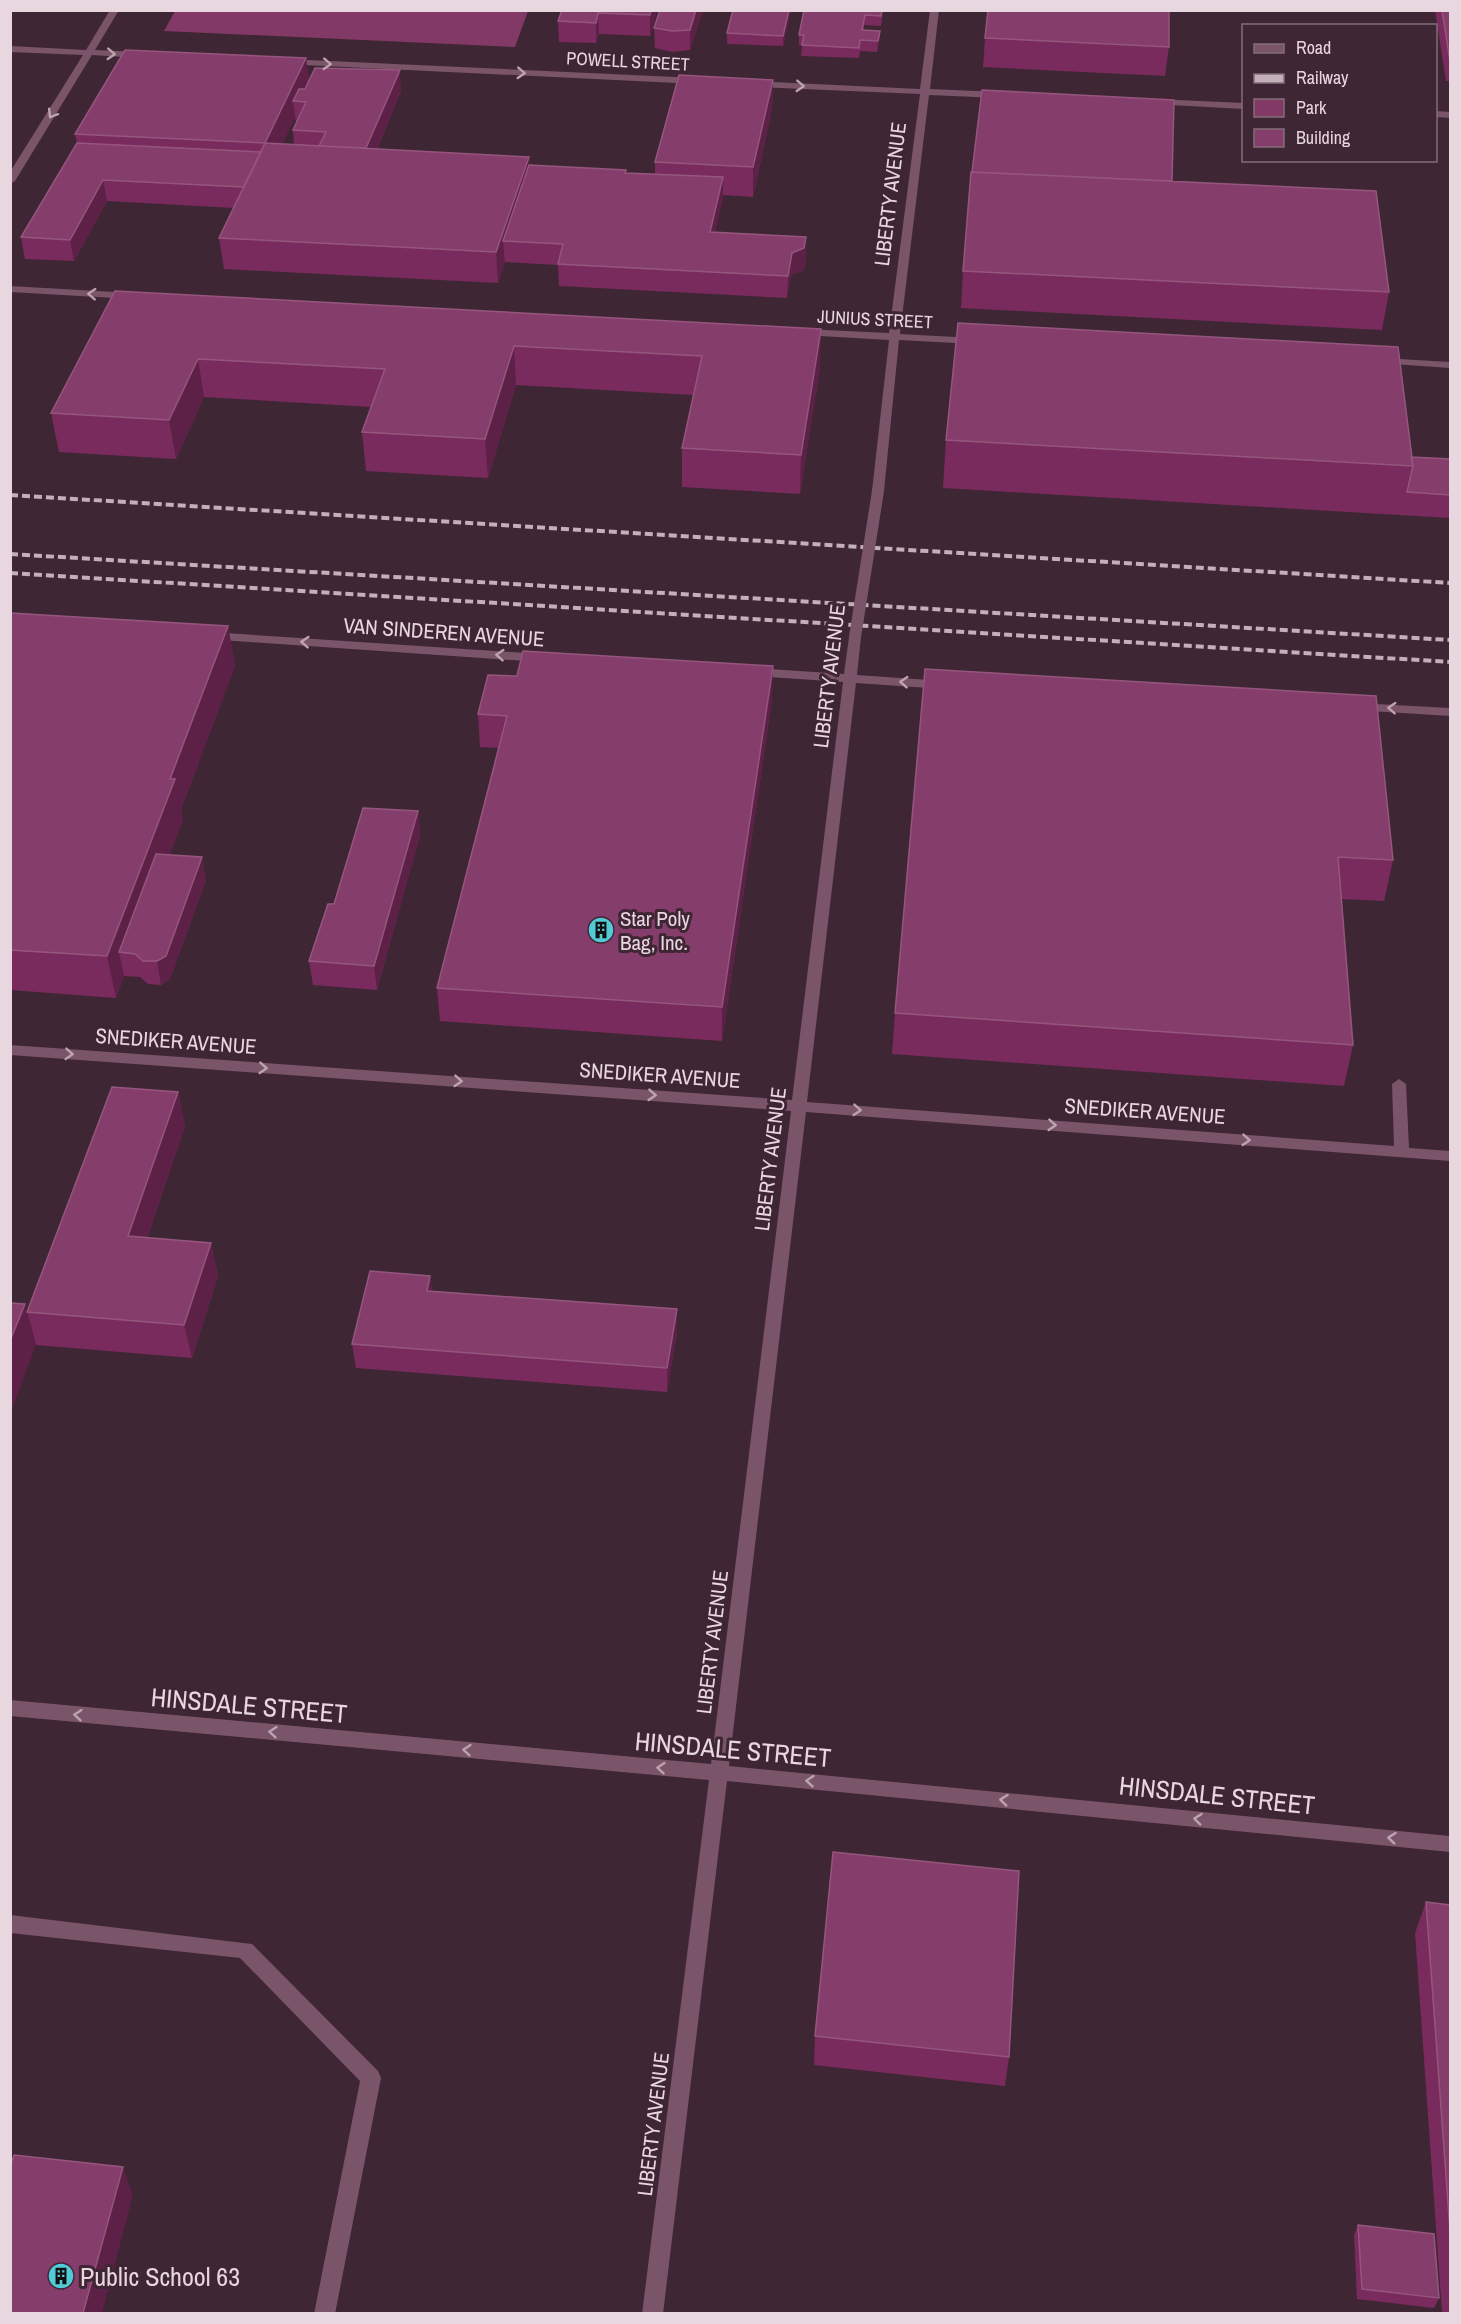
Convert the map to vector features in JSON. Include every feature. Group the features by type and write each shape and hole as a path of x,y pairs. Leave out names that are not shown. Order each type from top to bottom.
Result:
{"street":[{"path":"10,181 116,10"},
{"name":"LIBERTY AVENUE","path":"652,2313 855,637 878,491 894,337 935,10"},
{"path":"10,49 148,56"},
{"name":"POWELL STREET","path":"280,62 710,82"},
{"path":"746,83 1007,95"},
{"path":"1149,102 1242,106"},
{"path":"10,290 141,296"},
{"name":"JUNIUS STREET","path":"792,331 987,341"},
{"path":"1367,361 1450,365"},
{"name":"VAN SINDEREN AVENUE","path":"201,635 558,659"},
{"path":"737,671 957,686"},
{"path":"1345,706 1450,712"},
{"name":"SNEDIKER AVENUE","path":"10,1050 799,1106 1450,1156"},
{"path":"1399,1084 1402,1152"},
{"name":"HINSDALE STREET","path":"10,1708 719,1773 1450,1844"},
{"path":"10,1924 244,1950 371,2078 324,2313"}],"green space":[{"path":"175,11 528,11 515,47 164,31"}],"building":[{"path":"562,10 651,10 650,15 598,13 596,23 558,21"},
{"path":"660,10 696,10 690,30 672,31 654,28"},
{"path":"733,10 789,10 783,36 727,33"},
{"path":"804,10 882,10 881,16 865,15 862,30 880,31 878,41 860,40 859,48 802,45 804,35 799,35"},
{"path":"988,10 1169,10 1169,47 985,38"},
{"path":"1442,10 1450,10 1450,61"},
{"path":"125,50 306,58 265,143 75,134"},
{"path":"315,68 400,70 366,148 319,146 326,132 293,130 306,102 293,101 299,89 305,89"},
{"path":"679,75 773,80 753,167 655,162"},
{"path":"982,90 1174,100 1172,181 972,172"},
{"path":"77,143 261,152 244,187 103,180 70,240 21,237"},
{"path":"265,143 529,157 496,252 219,238"},
{"path":"529,165 626,170 625,173 723,177 710,232 806,237 804,248 792,253 788,276 558,264 563,244 503,241"},
{"path":"971,172 1376,191 1389,292 963,271"},
{"path":"115,291 821,329 801,455 682,448 702,356 514,346 485,439 362,432 385,369 198,359 169,420 51,413"},
{"path":"958,323 1398,347 1413,466 946,440"},
{"path":"1411,457 1450,459 1450,495 1407,492 1413,466"},
{"path":"10,613 228,626 170,779 175,779 107,956 10,950"},
{"name":"Star Poly Bag, Inc.","path":"523,651 773,666 722,1007 437,988 507,716 478,714 488,675 517,676"},
{"path":"925,669 1376,696 1393,860 1338,857 1353,1045 895,1013"},
{"path":"363,808 418,811 374,966 309,961 328,904 334,904"},
{"path":"156,854 202,857 166,956 157,961 143,961 135,954 119,952"},
{"path":"112,1087 178,1092 128,1236 211,1243 184,1325 27,1312"},
{"path":"370,1271 430,1276 427,1291 677,1309 667,1368 352,1344"},
{"path":"10,1303 25,1304 10,1341"},
{"path":"833,1852 1019,1871 1009,2057 815,2036"},
{"path":"1426,1902 1450,1905 1450,2231"},
{"name":"Public School 63","path":"14,2155 123,2167 83,2313 10,2313 10,2167"},
{"path":"1358,2225 1434,2234 1439,2298 1362,2289"}],"railway":[{"path":"10,495 1450,583"},
{"path":"10,554 1450,640"},
{"path":"10,573 1450,662"}],"place":[{"name":"Star Poly Bag, Inc.","path":"601,930"},
{"name":"Public School 63","path":"61,2276"}]}
